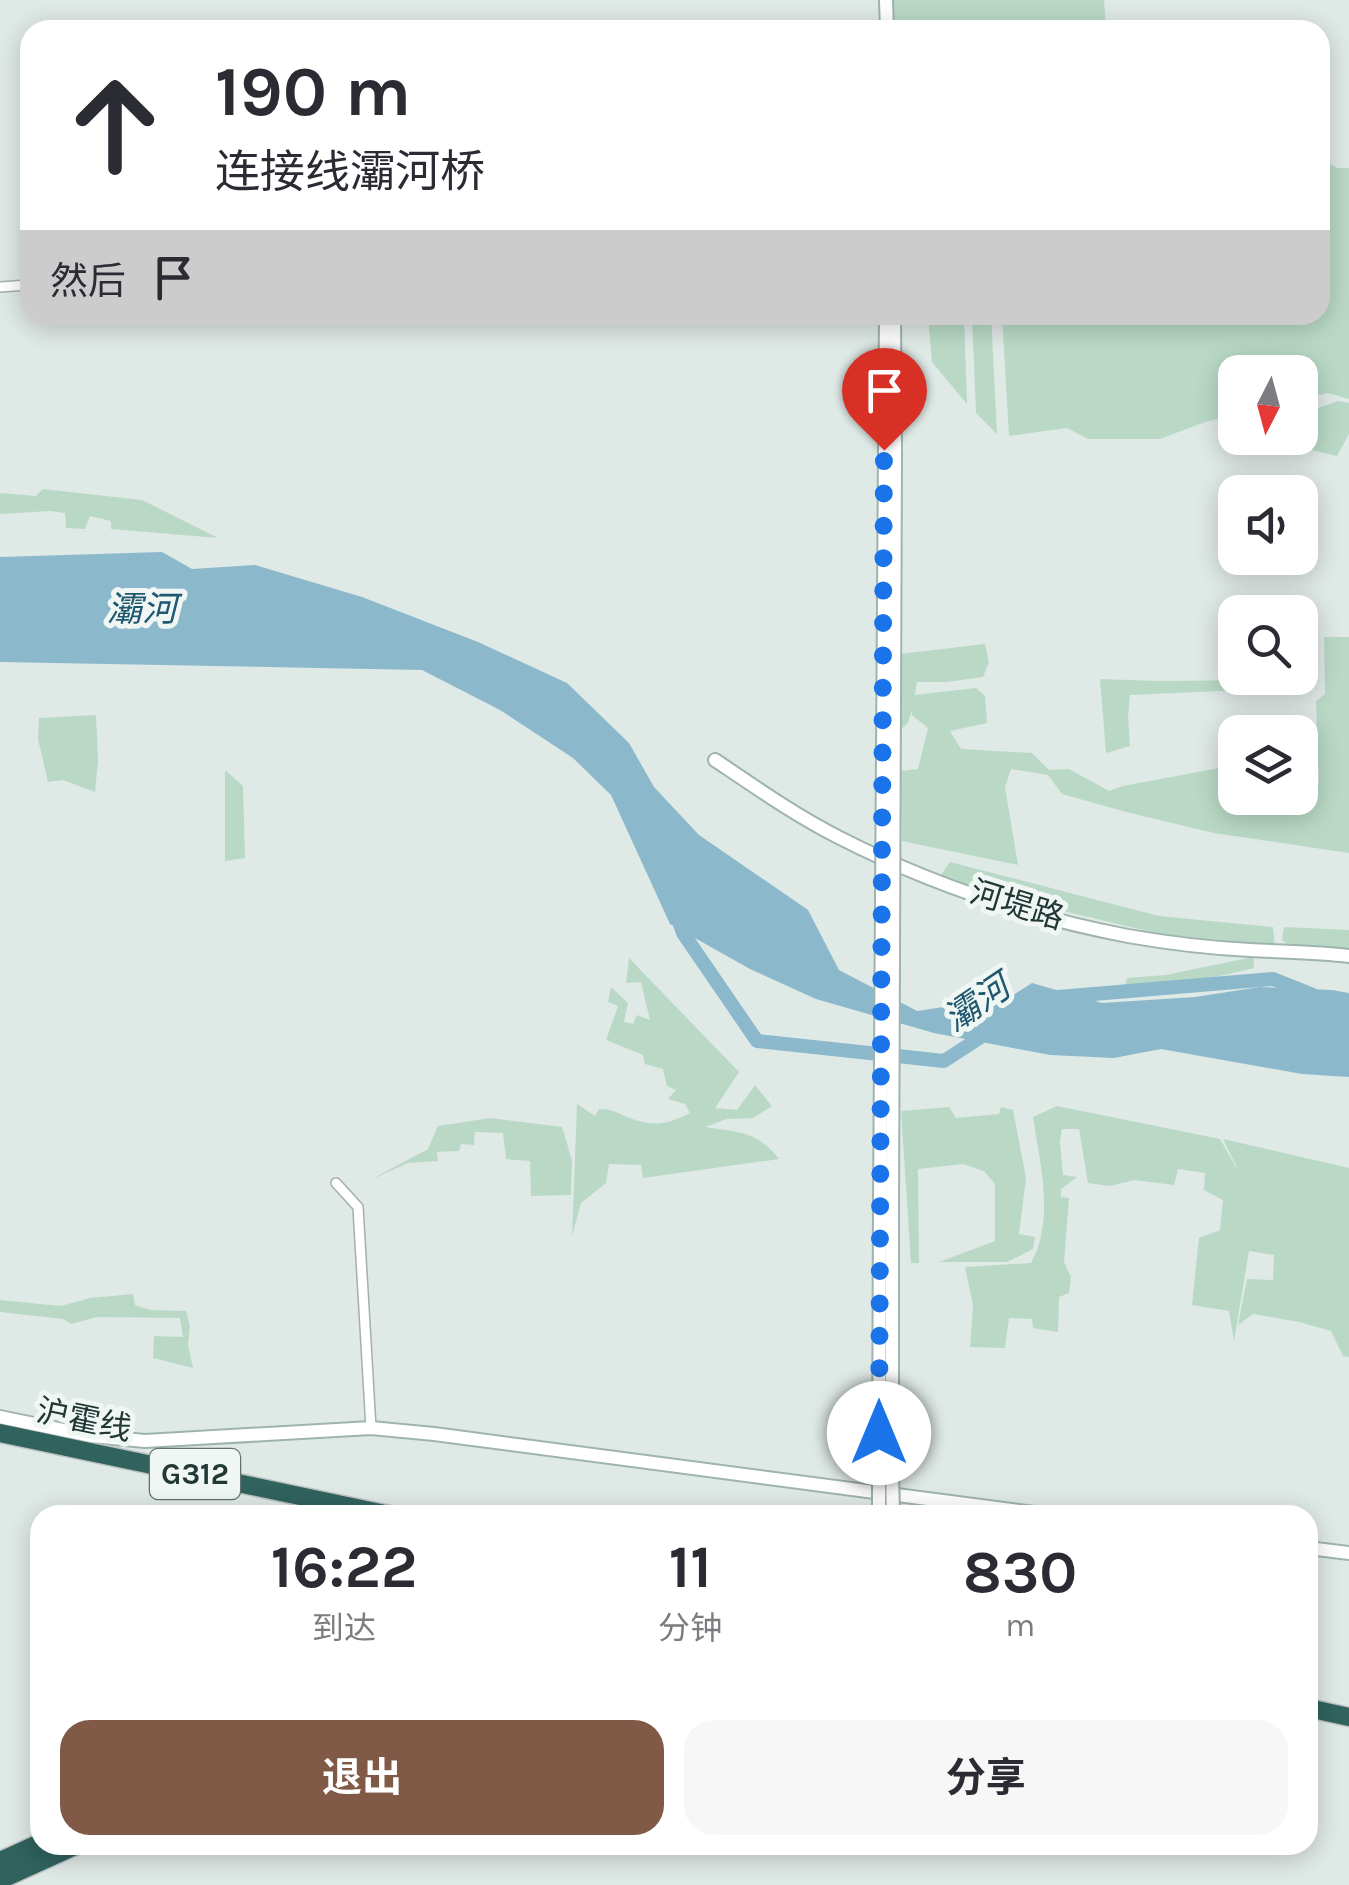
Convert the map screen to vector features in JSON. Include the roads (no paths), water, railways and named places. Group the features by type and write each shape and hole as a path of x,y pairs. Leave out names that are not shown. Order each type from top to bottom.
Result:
{"highway":[{"name":"沪霍线","path":"0,1433 342,1505"},
{"path":"1318,1710 1349,1717"},
{"path":"0,1860 30,1847"},
{"path":"0,1880 55,1855"}],"main road":[{"path":"886,325 890,450"},
{"path":"881,1505 885,1471 894,325"},
{"name":"河堤路","path":"715,760 763,793 874,855 1023,909 1157,940 1214,948 1349,956"},
{"path":"0,1417 92,1436 146,1441 370,1428 972,1505"},
{"path":"885,1471 891,1505"},
{"path":"1318,1549 1349,1554"}],"street":[{"path":"336,1182 358,1207 370,1428"}],"water":[{"name":"灞河","path":"162,552 192,569 255,565 362,597 478,642 567,683 629,743 654,787 699,835 808,910 839,970 917,1011 999,1004 1032,983 1102,1003 1195,997 1260,987 1332,990 1349,993 1349,1077 1302,1074 1161,1049 1114,1058 1050,1055 934,1033 816,999 750,969 670,924 611,795 573,758 500,710 422,670 0,662 0,557"}],"waterway":[{"name":"灞河","path":"677,916 683,933 757,1041 944,1061 987,1033"},
{"name":"灞河","path":"1058,997 1273,979 1313,995"}]}
